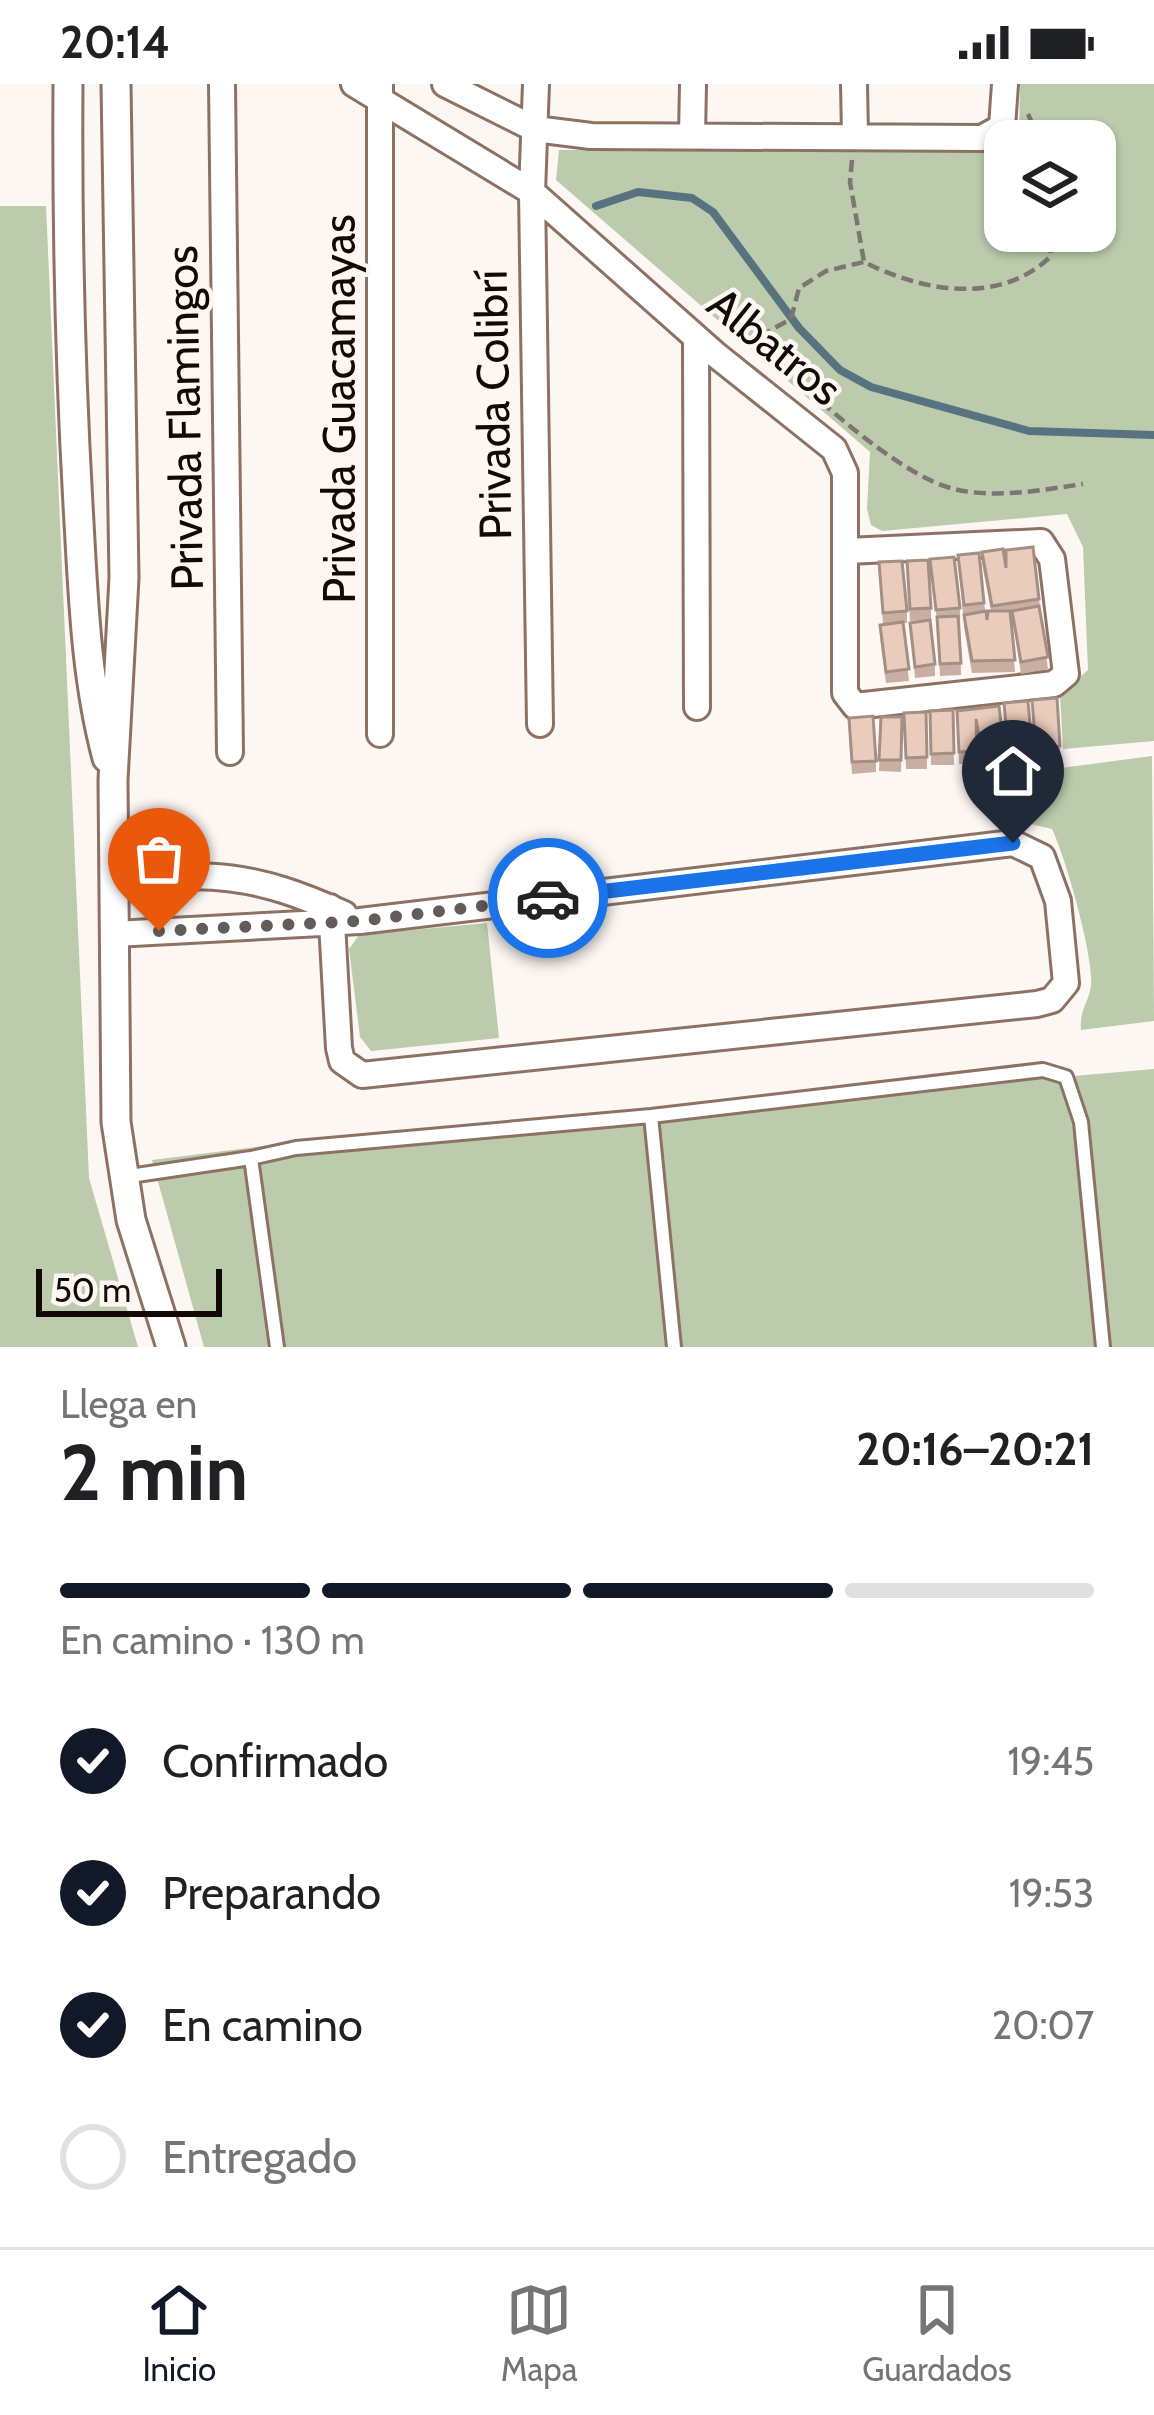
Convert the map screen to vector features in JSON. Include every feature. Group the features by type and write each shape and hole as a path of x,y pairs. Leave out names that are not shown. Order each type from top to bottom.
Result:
{"street":[{"path":"68,84 67,262 90,677 113,780"},
{"path":"116,84 123,655 113,780 122,1177 172,1347"},
{"name":"Privada Flamingos","path":"222,84 230,752"},
{"name":"Albatros","path":"353,84 381,91 532,193 706,346 834,448 845,473 845,693 855,706 1054,684 1069,668 1052,559 1041,542 848,551"},
{"path":"445,84 535,129 692,136 994,134 1005,116 1005,84"},
{"name":"Privada Colibrí","path":"536,84 532,193 540,724"},
{"path":"692,136 693,84"},
{"path":"854,84 855,136"},
{"name":"Privada Guacamayas","path":"380,734 381,91"},
{"path":"67,262 79,282 84,385 94,394 122,388"},
{"path":"698,707 706,346"},
{"path":"114,882 197,872 240,876 331,915 360,921 1013,843 1042,856 1058,901 1066,983 1052,1000 1037,1004 362,1075 342,1060 339,1048 331,915"},
{"path":"114,934 331,915"}],"lane":[{"path":"122,1177 296,1148 651,1116 1056,1070 1072,1088 1082,1122 1103,1347"},
{"path":"651,1116 674,1347"},
{"path":"251,1158 277,1347"}],"path":[{"path":"1028,99 1031,120"},
{"path":"855,136 850,182 864,262"},
{"path":"706,346 756,340 791,319 800,288 826,271 864,262 911,286 985,288 1030,276 1050,252"},
{"path":"756,340 835,413 914,470 953,489 1004,494 1083,484"}],"green space":[{"path":"1020,84 1154,84 1154,741 1063,749 1060,694 1088,670 1083,547 1067,514 882,531 871,525 867,509 870,452 556,180 559,150 984,150 984,252 1116,252 1116,120 1019,120"},
{"path":"0,206 46,206 89,1178 138,1347 0,1347"},
{"path":"1152,756 1154,1021 1081,1030 1091,971 1078,906 1052,829 1022,822 1016,774"},
{"path":"487,923 499,1038 371,1051 360,1037 349,949 359,935"},
{"path":"1154,1069 1154,1347 204,1347 152,1160 271,1145"}],"building":[{"path":"1033,547 1039,599 992,606 982,552 1003,549 1006,568 1006,550"},
{"path":"979,553 984,603 964,605 958,555"},
{"path":"954,557 960,608 936,610 930,559"},
{"path":"928,560 931,608 910,609 907,561"},
{"path":"902,561 907,611 883,613 879,562"},
{"path":"1039,606 1048,657 1021,662 1012,611"},
{"path":"986,611 987,620 988,611 1010,611 1015,660 972,661 964,615"},
{"path":"958,616 961,663 940,664 937,617"},
{"path":"930,620 935,664 915,667 910,623"},
{"path":"903,622 909,669 886,672 880,625"},
{"path":"1057,698 1060,746 1036,748 1032,700"},
{"path":"1028,701 1032,747 1008,749 1004,703"},
{"path":"999,706 1004,748 982,751 976,719 977,751 959,752 957,711"},
{"path":"953,710 954,753 931,754 930,711"},
{"path":"926,712 927,757 906,758 904,713"},
{"path":"873,716 876,761 852,762 849,718"},
{"path":"881,717 902,717 901,760 879,760"}],"waterway":[{"path":"596,206 638,192 692,198 713,212 799,328 840,370 871,387 1029,431 1154,435"}],"way so far":[{"path":"159,931 360,921 548,898"}],"route":[{"path":"548,898 1013,843"}]}
